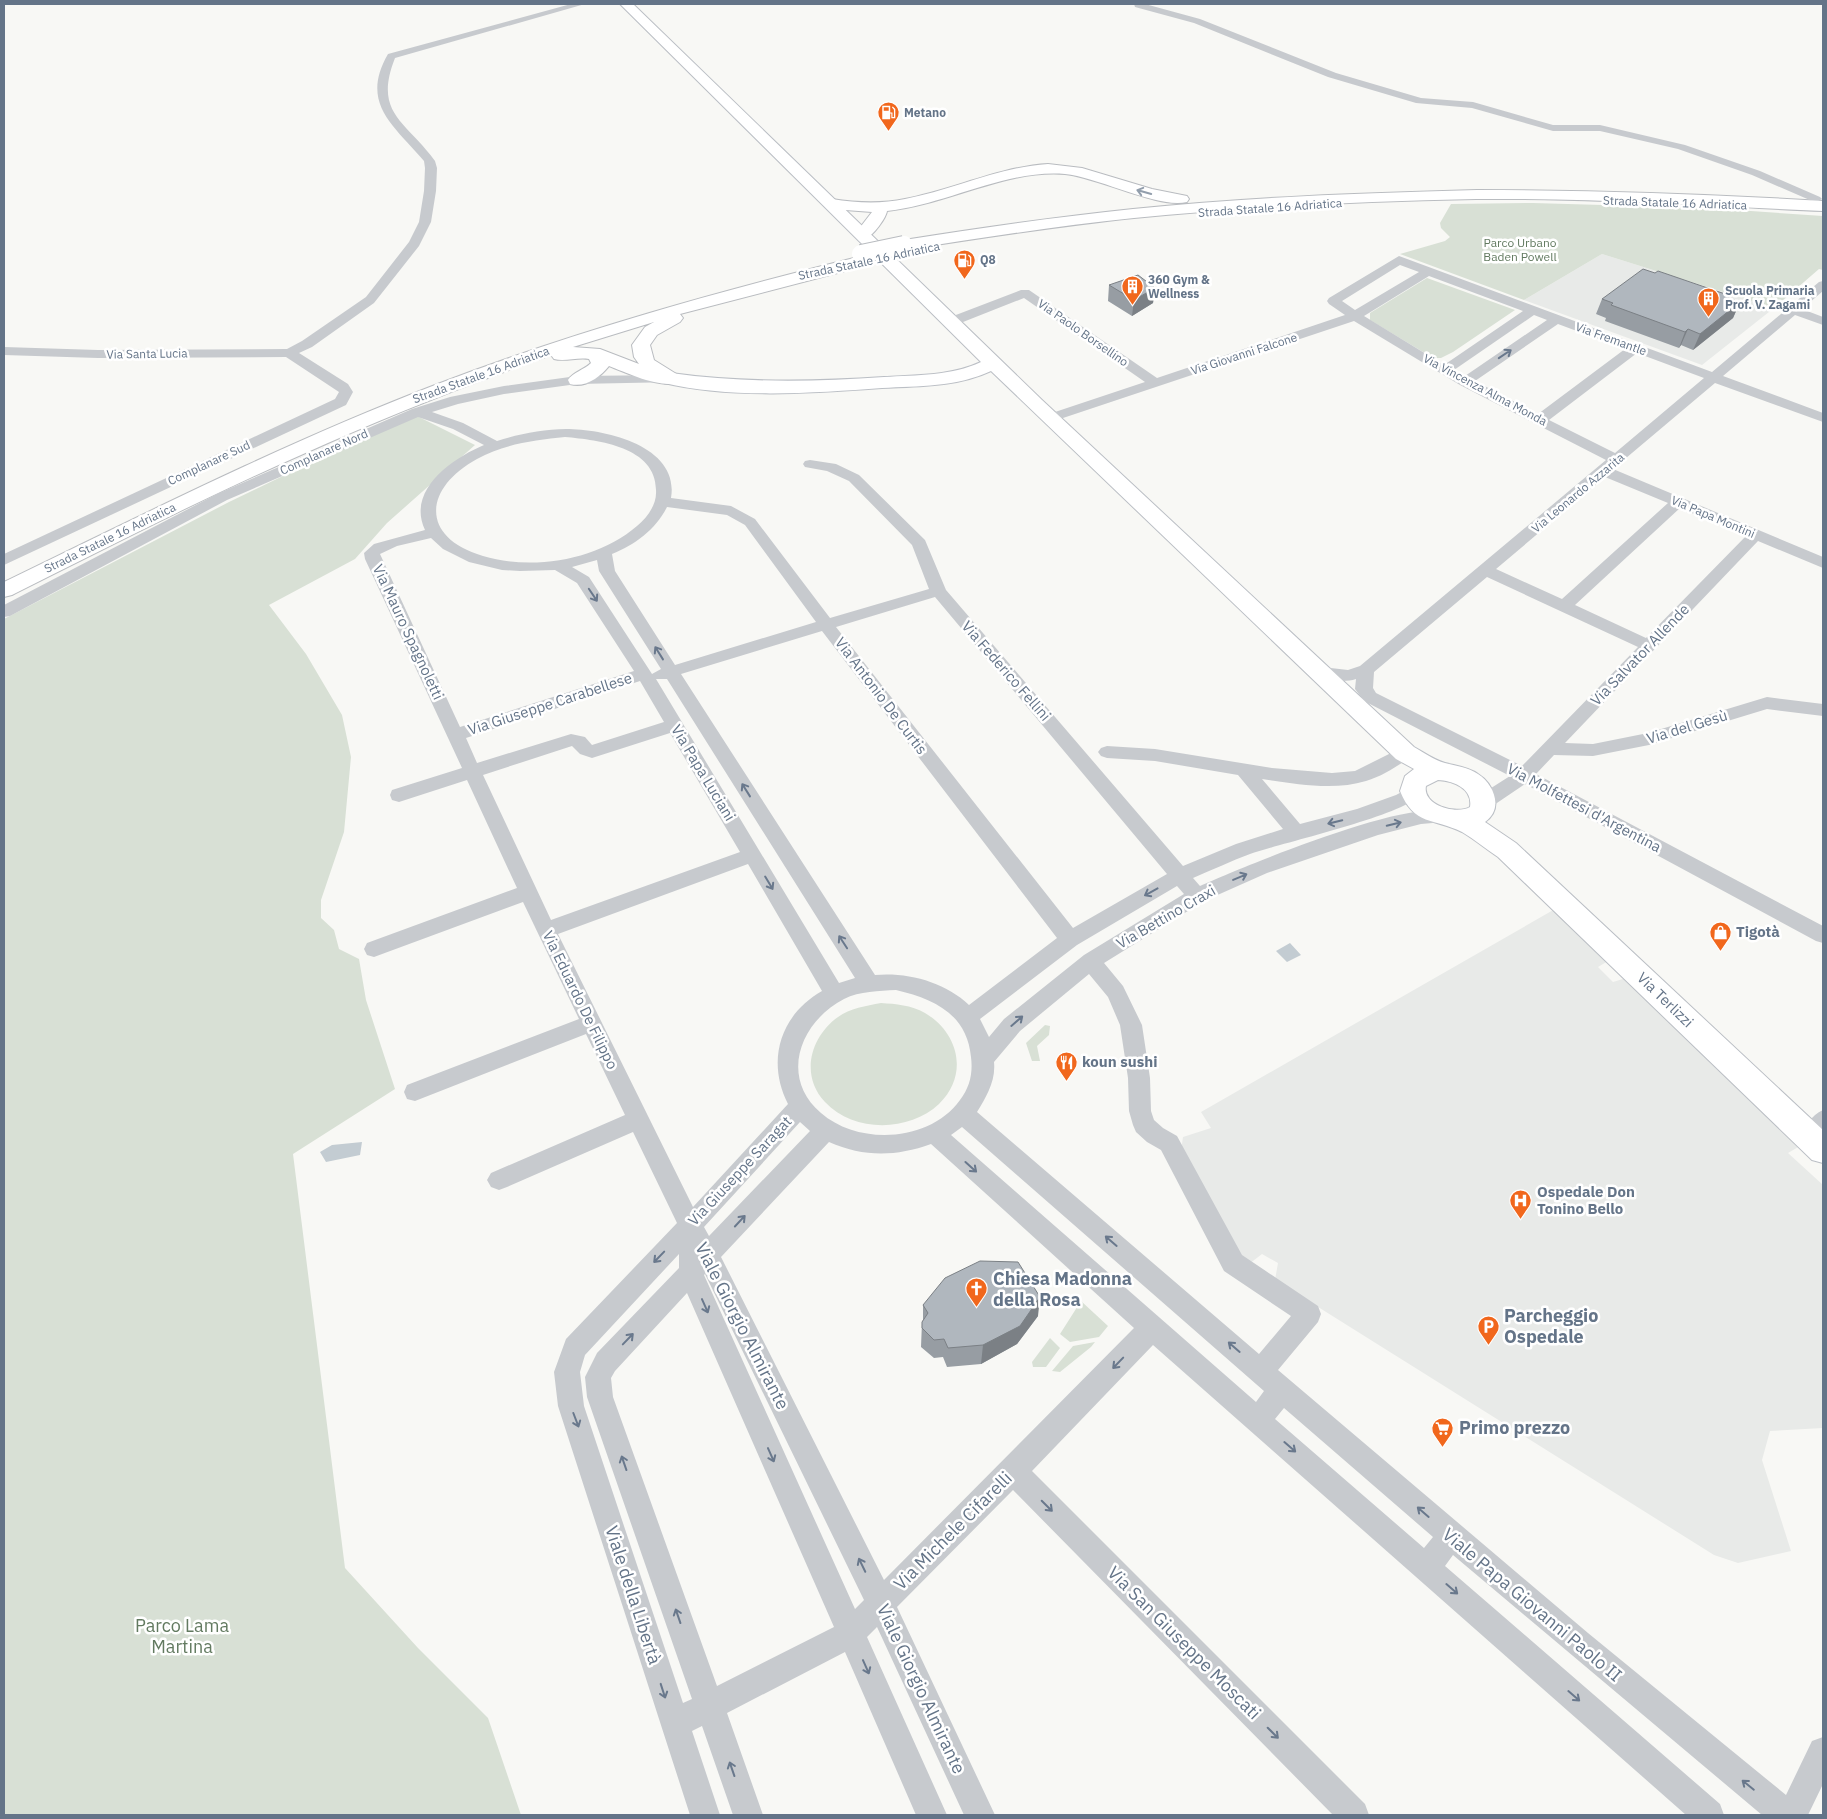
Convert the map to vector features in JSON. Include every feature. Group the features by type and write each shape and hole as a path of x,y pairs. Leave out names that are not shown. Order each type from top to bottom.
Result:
{"main road":[{"path":"626,4 864,234 1022,391 1405,753 1424,778 1421,806 1448,818 1475,816 1484,804 1480,791 1467,779 1448,772 1424,778"},
{"path":"847,218 1015,174 1068,168 1088,172 1139,190 1177,199 1201,201 1297,199"},
{"path":"994,230 1089,212 1108,205 1114,193 1104,177"},
{"name":"Strada Statale 16 Adriatica","path":"4,578 225,471 316,430 500,358 596,326 712,292 864,257 994,230 1129,213 1297,199 1436,194 1694,198 1821,205"},
{"name":"Strada Statale 16 Adriatica","path":"907,248 1106,221 1226,210 1337,203 1447,200 1585,200 1734,205 1821,205"},
{"path":"832,204 882,209"},
{"path":"864,234 882,209"},
{"name":"Strada Statale 16 Adriatica","path":"4,590 260,466 351,426 468,379 600,333 864,257"},
{"path":"671,379 654,370 643,359 640,345 651,331 670,320 767,284"},
{"path":"948,373 960,358 970,339"},
{"path":"468,379 566,353 594,353 647,374 671,379 704,384 787,388 878,383 981,370 994,364"},
{"path":"578,380 591,374 601,364 594,353"},
{"path":"948,373 1005,383 1022,391"},
{"name":"Via Terlizzi","path":"1484,804 1507,850"},
{"name":"Via Terlizzi","path":"1448,818 1472,826 1507,850 1819,1136"}],"street":[{"path":"289,353 307,344 370,300 415,243 425,222 430,191 431,168 428,161 384,109 383,78 385,67 391,56 580,4"},
{"path":"1141,4 1138,5 1197,21 1332,75 1420,101 1473,105 1553,128 1600,128 1681,147 1756,172 1821,205"},
{"name":"Via Fremantle","path":"1398,260 1823,418"},
{"name":"Via Vincenza Alma Monda","path":"1398,260 1333,300 1355,316 1465,382 1617,460"},
{"name":"Via Giovanni Falcone","path":"1051,418 1355,316 1428,271"},
{"name":"Via Leonardo Azzarita","path":"1322,673 1350,676 1366,670 1823,286"},
{"name":"Via Paolo Borsellino","path":"953,322 1025,293 1155,382"},
{"path":"1444,370 1533,310"},
{"path":"1794,311 1823,321"},
{"path":"1465,382 1556,319"},
{"path":"1539,420 1634,348"},
{"name":"Via Santa Lucia","path":"4,351 98,354 289,353"},
{"name":"Complanare Sud","path":"4,560 341,402 346,392 343,387 289,353"},
{"name":"Complanare Nord","path":"4,612 222,497 417,412 454,400 504,390 578,380 671,379"},
{"path":"417,412 441,418 467,429 496,446"},
{"path":"565,434 594,436 627,444 643,453 662,475 665,489 662,502 655,516 642,530 625,542 604,552 557,564 512,566 492,563 457,551 444,542 435,532 429,521 428,509 437,485 461,463 496,446 541,435 565,434"},
{"name":"Via Federico Fellini","path":"810,464 831,467 854,478 919,542 938,592 1197,896"},
{"name":"Via Papa Montini","path":"1604,471 1822,561"},
{"name":"Via Antonio De Curtis","path":"662,502 731,511 750,522 826,625 1070,939"},
{"path":"1564,606 1678,502"},
{"name":"Via Mauro Spagnoletti","path":"435,532 391,543 380,547 372,553 473,772"},
{"name":"Via Salvator Allende","path":"1484,804 1494,793 1510,786 1524,775 1756,535"},
{"name":"Via Papa Luciani","path":"604,552 607,571 869,983"},
{"name":"Via Papa Luciani","path":"557,564 583,580 643,673 835,994"},
{"path":"1485,570 1649,646"},
{"name":"Via Giuseppe Carabellese","path":"453,731 643,673 671,672 938,592"},
{"name":"Via Molfettesi d'Argentina","path":"1366,670 1364,689 1370,697 1524,775 1823,935"},
{"name":"Via del Gesù","path":"1550,749 1593,750 1649,739 1767,703 1823,710"},
{"path":"1385,705 1382,710 1384,719 1424,778"},
{"path":"399,795 571,740 579,741 586,750 592,752 674,725"},
{"path":"1107,752 1166,756 1244,770 1333,780 1355,778 1405,753"},
{"path":"1244,770 1296,832"},
{"name":"Via Eduardo De Filippo","path":"473,772 546,930 690,1226"},
{"path":"1467,779 1488,780 1524,775"},
{"name":"Via Bettino Craxi","path":"966,1015 976,1012 1070,939 1180,875 1243,849 1296,832 1361,815 1403,800 1424,778"},
{"name":"Via Bettino Craxi","path":"984,1058 1012,1025 1091,961 1197,896 1260,868 1374,829 1421,817 1448,818"},
{"path":"736,828 764,820"},
{"path":"546,930 752,856"},
{"path":"374,949 528,892"},
{"path":"1091,961 1116,992 1131,1026 1139,1078 1140,1112 1144,1125 1155,1135 1169,1143 1233,1263 1309,1314 1261,1371"},
{"path":"896,982 923,988 946,999 966,1015 979,1035 984,1058 983,1078 976,1096 963,1114 935,1134 908,1143 879,1146 851,1141 825,1130 811,1119 800,1106 788,1082 787,1056 795,1031 812,1010 835,994 869,983 896,982"},
{"path":"415,1092 592,1023"},
{"name":"Via Giuseppe Saragat","path":"567,1372 576,1348 591,1329 690,1226 800,1106"},
{"name":"Viale Papa Giovanni Paolo II","path":"963,1114 1451,1536 1640,1696 1786,1815"},
{"path":"499,1180 638,1120"},
{"path":"748,1815 600,1397 598,1377 606,1362 825,1130"},
{"path":"935,1134 1152,1328 1709,1815"},
{"name":"Viale Giorgio Almirante","path":"690,1226 700,1264 851,1633 932,1815"},
{"name":"Viale Giorgio Almirante","path":"700,1264 881,1603 980,1815"},
{"name":"Via Michele Cifarelli","path":"674,1724 851,1633 1013,1471 1152,1328"},
{"path":"567,1372 598,1377"},
{"name":"Viale della Libertà","path":"567,1372 570,1406 705,1815"},
{"path":"1258,1419 1282,1390"},
{"name":"Via San Giuseppe Moscati","path":"1013,1471 1354,1815"},
{"path":"1427,1567 1451,1536"},
{"path":"1792,1815 1823,1752"}],"shaded area":[{"path":"1602,254 1774,308 1702,365 1524,300"},
{"name":"Ospedale Don Tonino Bello","path":"1555,909 1608,961 1598,967 1613,982 1626,978 1800,1146 1788,1153 1823,1185 1823,1428 1770,1431 1762,1460 1791,1551 1738,1563 1714,1555 1275,1280 1278,1263 1262,1254 1249,1264 1239,1258 1181,1151 1183,1137 1211,1128 1201,1112"},
{"path":"1290,943 1301,955 1287,962 1276,951"},
{"path":"362,1142 360,1155 326,1162 320,1152 332,1145"}],"green space":[{"name":"Parco Urbano Baden Powell","path":"1533,203 1707,208 1823,216 1823,270 1819,269 1774,308 1602,254 1524,300 1400,254 1445,241 1450,237 1441,228 1440,223 1451,204"},
{"path":"1427,278 1515,310 1453,352 1441,358 1433,358 1370,320 1370,313"},
{"name":"Parco Lama Martina","path":"417,416 475,445 387,523 355,559 269,605 306,654 342,715 351,757 344,832 321,900 321,918 334,930 339,949 359,959 366,1000 395,1089 293,1154 345,1568 418,1648 488,1718 521,1815 4,1815 4,619 229,502 324,456"},
{"path":"881,1003 898,1004 914,1008 937,1021 946,1032 956,1055 957,1068 954,1080 948,1093 939,1104 913,1120 897,1124 866,1124 837,1112 817,1092 811,1069 815,1046 828,1025 848,1011"},
{"path":"1045,1025 1050,1026 1049,1035 1037,1046 1040,1061 1032,1061 1026,1043"},
{"path":"1081,1301 1108,1326 1099,1337 1070,1342 1060,1334"},
{"path":"1050,1338 1060,1348 1046,1367 1033,1367 1032,1362"},
{"path":"1095,1342 1060,1372 1052,1371 1073,1346"}],"building":[{"path":"1643,269 1655,273 1658,271 1731,296 1728,298 1740,302 1700,334 1688,329 1685,332 1611,305 1613,303 1602,299"},
{"path":"1138,275 1155,288 1134,300 1109,285"},
{"name":"Chiesa Madonna della Rosa","path":"980,1261 1018,1262 1040,1297 1020,1326 983,1345 948,1348 944,1339 934,1340 922,1328 922,1322 928,1313 923,1305 945,1278"}],"place":[{"name":"Metano","path":"888,132"},
{"name":"Q8","path":"964,279"},
{"name":"360 Gym & Wellness","path":"1132,306"},
{"name":"Scuola Primaria Prof. V. Zagami","path":"1709,317"},
{"name":"Tigotà","path":"1720,951"},
{"name":"koun sushi","path":"1066,1081"},
{"name":"Ospedale Don Tonino Bello","path":"1521,1220"},
{"name":"Chiesa Madonna della Rosa","path":"977,1308"},
{"name":"Parcheggio Ospedale","path":"1488,1345"},
{"name":"Primo prezzo","path":"1443,1447"}]}
